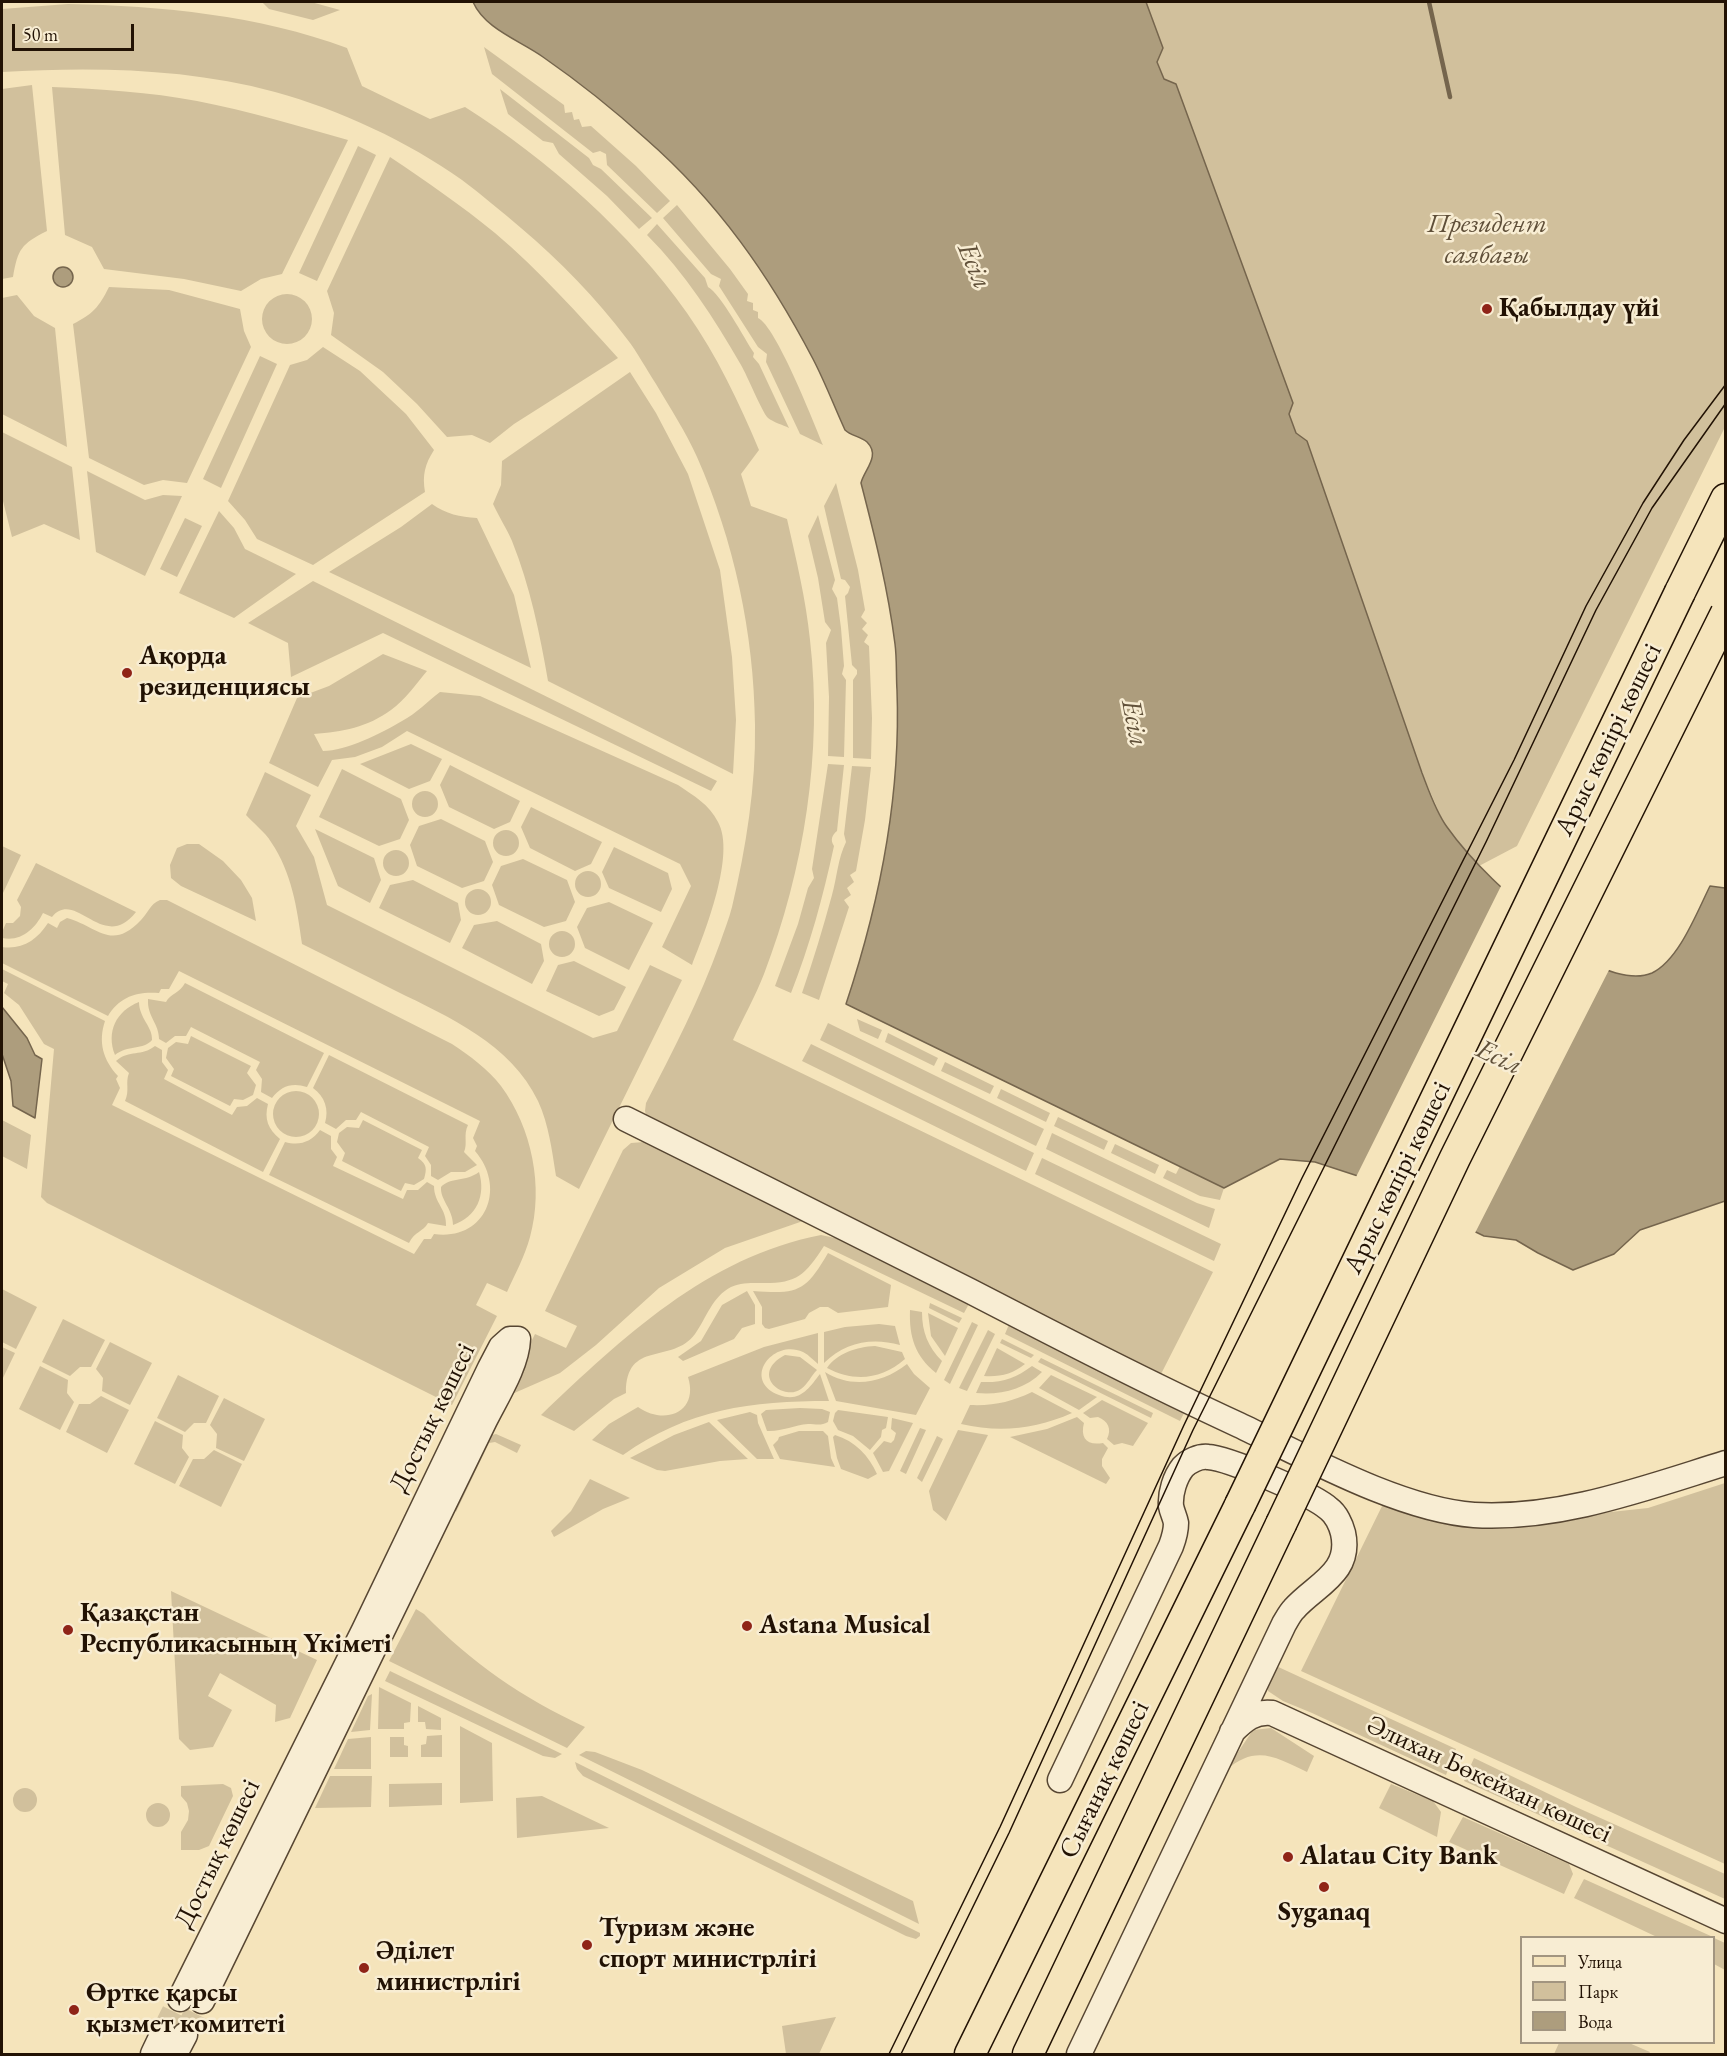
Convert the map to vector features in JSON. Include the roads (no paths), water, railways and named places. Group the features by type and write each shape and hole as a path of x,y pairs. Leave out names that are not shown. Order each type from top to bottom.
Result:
{"main road":[{"name":"Арыс көпірі көшесі","path":"1240,1505 1725,499"},
{"name":"Арыс көпірі көшесі","path":"1281,1524 1455,1158 1725,613"},
{"name":"Сығанақ көшесі","path":"970,2055 1240,1505"},
{"name":"Сығанақ көшесі","path":"1029,2054 1281,1524"}],"street":[{"path":"626,1119 1216,1415 1356,1480 1405,1499 1471,1515 1506,1515 1589,1503 1725,1462"},
{"name":"Достық көшесі","path":"510,1339 518,1339 513,1361 485,1420 191,2000 358,1640 490,1368 501,1347 510,1339"},
{"path":"1060,1780 1171,1546 1176,1532 1176,1521 1171,1507 1172,1496 1178,1476 1184,1466 1205,1456 1219,1458 1240,1465 1331,1510 1343,1531 1344,1545 1337,1569 1327,1581 1294,1609 1284,1624 1078,2055"},
{"name":"Әлихан Бөкейхан көшесі","path":"1231,1734 1252,1715 1262,1712 1272,1713 1725,1922"}],"water":[{"name":"Есіл","path":"473,2 1146,2 1163,48 1157,62 1164,79 1176,84 1293,403 1289,414 1296,433 1307,441 1422,773 1443,821 1480,867 1567,946 1589,962 1616,973 1644,975 1662,967 1679,947 1710,886 1725,888 1725,1201 1640,1230 1614,1254 1573,1270 1516,1240 1484,1236 1364,1178 1315,1162 1280,1159 1224,1188 846,1004 878,888 886,849 896,770 896,655 881,563 861,483 872,458 871,447 864,440 845,430 813,359 778,298 740,241 696,188 672,163 609,107 543,57 494,27 478,11"},
{"path":"63,267 70,270 73,277 70,284 63,287 56,284 53,277 56,270"},
{"path":"2,1007 27,1038 35,1055 42,1059 35,1118 13,1106 11,1081 2,1054"}],"waterway":[{"path":"1429,2 1450,97"}],"tunnel":[{"path":"163,2033 180,1999"},
{"path":"185,2035 202,2001"}],"tram line":[{"path":"889,2054 1000,1827 1184,1425 1302,1178 1514,760 1586,606 1643,503 1684,440 1726,384"},
{"path":"901,2054 1009,1833 1193,1430 1486,842 1596,610 1652,508 1726,403"}],"place":[{"name":"Қабылдау үйі","path":"1487,309"},
{"name":"Ақорда резиденциясы","path":"127,673"},
{"name":"Astana Musical","path":"747,1626"},
{"name":"Қазақстан Республикасының Үкіметі","path":"68,1630"},
{"name":"Alatau City Bank","path":"1288,1857"},
{"name":"Syganaq","path":"1324,1887"},
{"name":"Туризм және спорт министрлігі","path":"587,1945"},
{"name":"Әділет министрлігі","path":"364,1968"},
{"name":"Өртке қарсы қызмет комитеті","path":"74,2010"}],"park label":[{"name":"Президент саябағы","path":"1487,240"}]}
